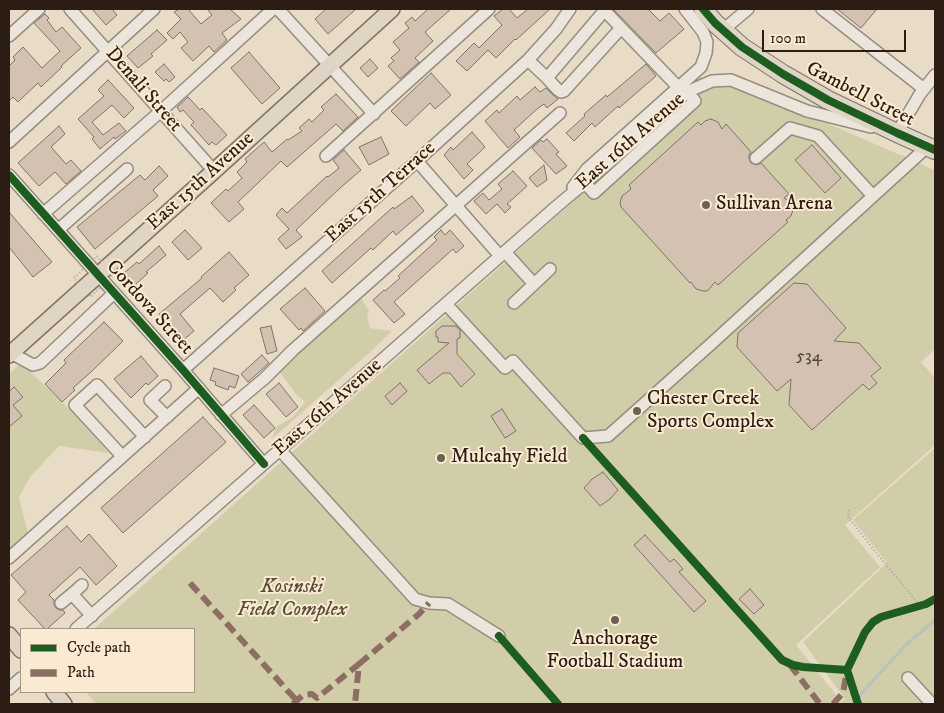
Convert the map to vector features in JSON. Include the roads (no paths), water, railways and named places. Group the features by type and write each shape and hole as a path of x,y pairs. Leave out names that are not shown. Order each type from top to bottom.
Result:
{"highway":[{"name":"Gambell Street","path":"703,9 715,24 742,47 783,74 828,100 897,134 931,148"}],"main road":[{"name":"East 15th Avenue","path":"10,354 392,9"},
{"path":"9,635 20,649"}],"street":[{"path":"9,36 39,9"},
{"name":"Denali Street","path":"70,9 214,171"},
{"path":"9,142 154,9"},
{"path":"43,214 161,111 273,9"},
{"path":"278,9 374,114"},
{"path":"326,156 489,9"},
{"name":"East 15th Terrace","path":"183,370 528,60 556,29 570,9"},
{"name":"East 16th Avenue","path":"77,628 502,254 638,138 683,89 700,67 706,53 707,42 703,32 686,9"},
{"path":"723,30 748,9"},
{"path":"822,9 924,90"},
{"path":"547,78 604,10 683,89"},
{"path":"528,60 562,92 621,28"},
{"path":"897,134 935,75"},
{"name":"East 16th Avenue","path":"557,206 587,170 683,89 712,81 731,80 807,111 897,134"},
{"path":"222,415 560,113"},
{"path":"756,158 790,128 818,136 873,196"},
{"path":"446,304 505,368 513,361 583,438 608,436 873,196 931,148"},
{"path":"417,161 502,254 534,284"},
{"path":"58,230 127,169"},
{"name":"Cordova Street","path":"9,175 199,388 264,464"},
{"path":"514,302 550,269"},
{"path":"10,354 33,365 40,363 114,293"},
{"path":"122,456 75,405 97,385 145,437"},
{"path":"165,386 150,400 167,417"},
{"path":"9,558 199,388"},
{"path":"280,450 414,599 430,603 448,604 500,636"},
{"path":"61,604 82,585"},
{"path":"72,594 92,616"},
{"path":"908,678 932,704"},
{"path":"9,689 20,679"}],"waterway":[{"path":"853,704 906,645 935,620"}],"place":[{"name":"Sullivan Arena","path":"706,205"},
{"name":"Chester Creek Sports Complex","path":"637,411"},
{"name":"Mulcahy Field","path":"441,458"},
{"name":"Anchorage Football Stadium","path":"615,620"}],"park label":[{"name":"Kosinski Field Complex","path":"292,600"}]}
